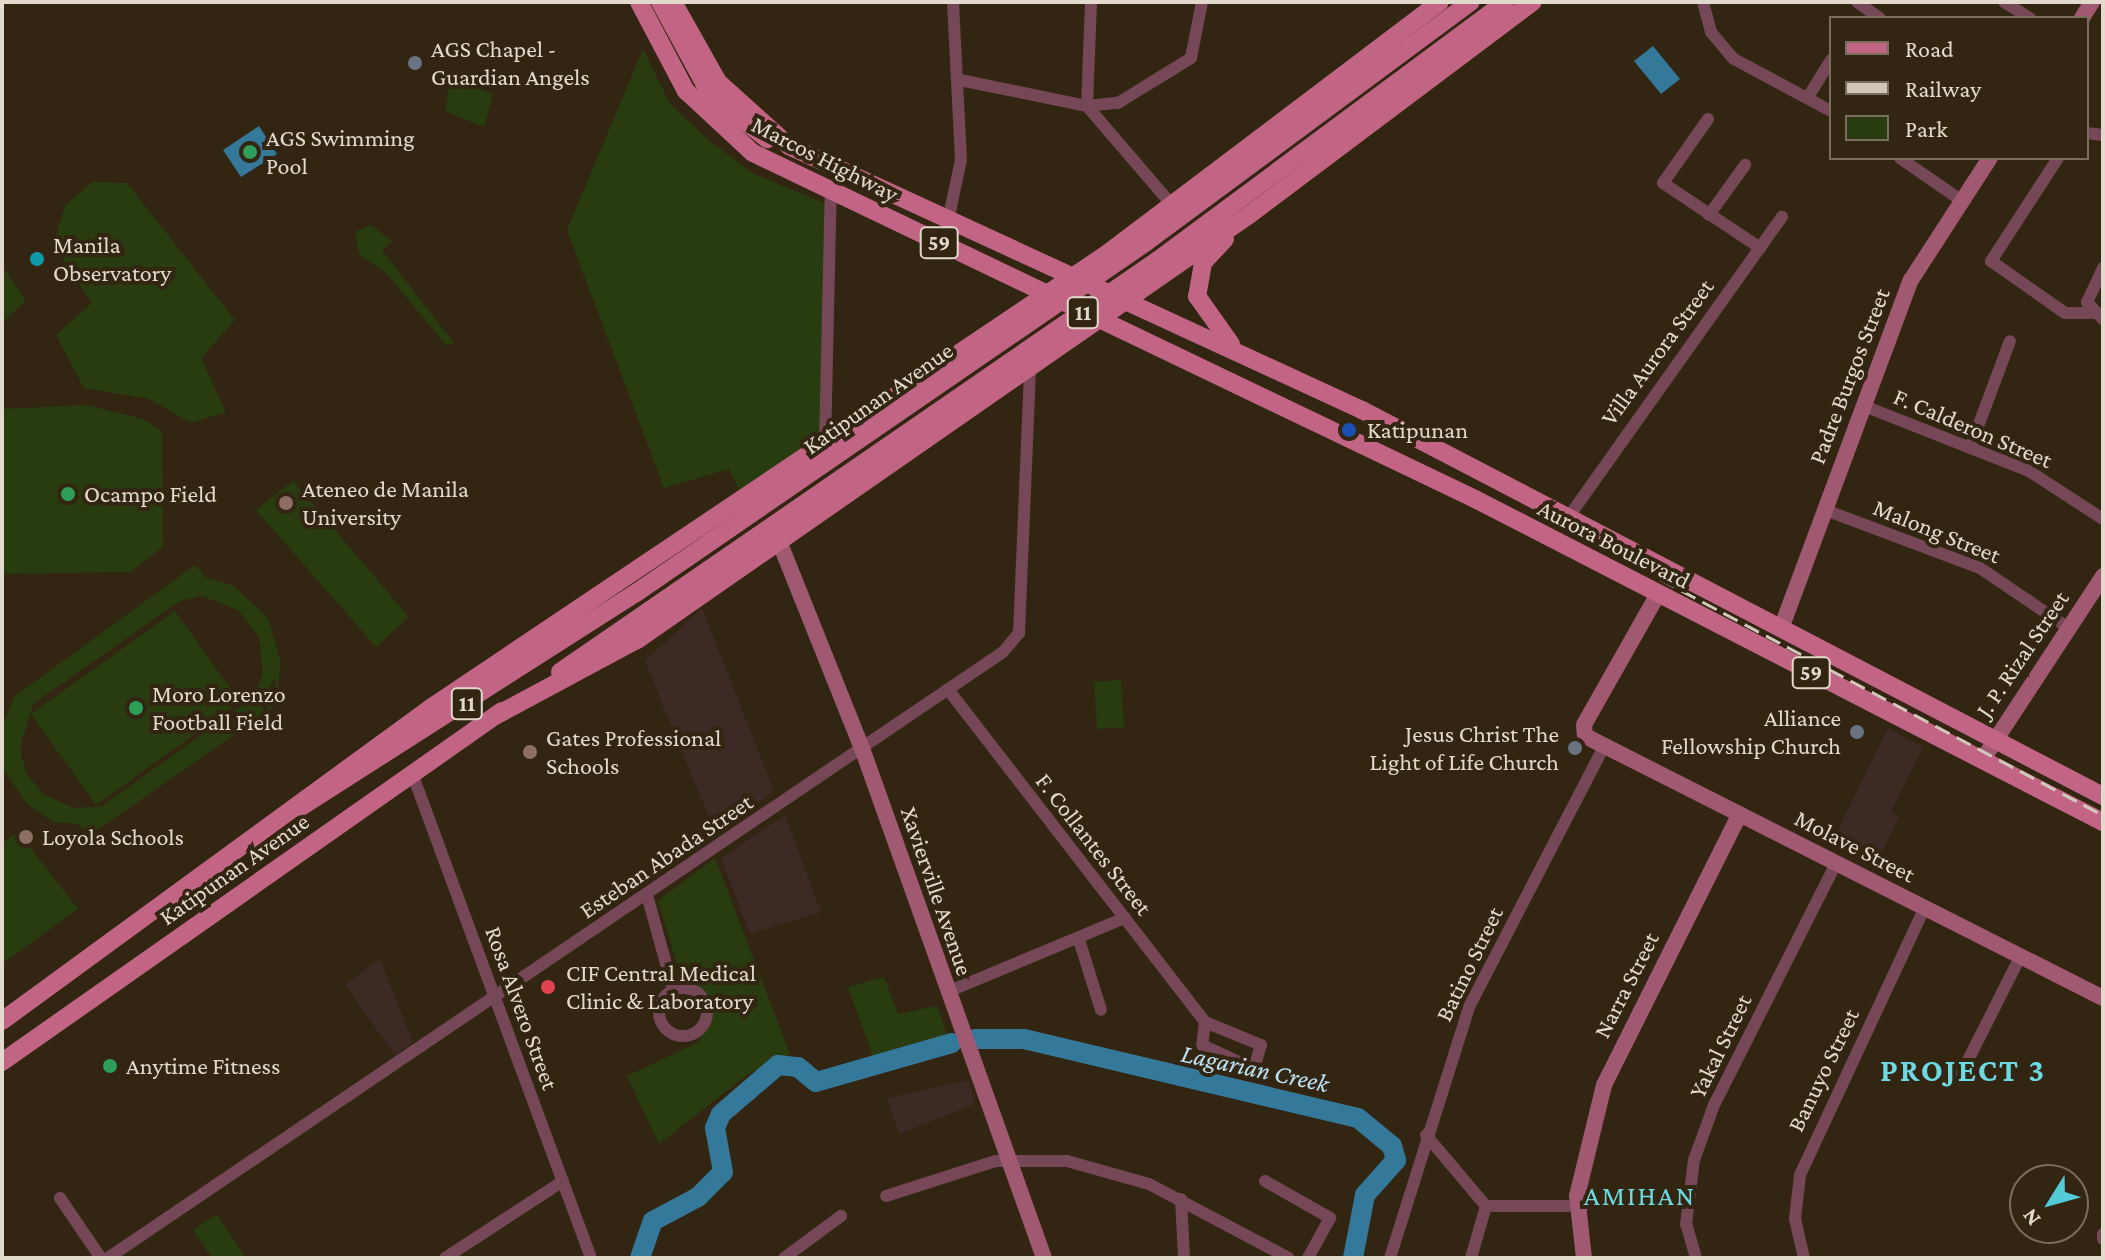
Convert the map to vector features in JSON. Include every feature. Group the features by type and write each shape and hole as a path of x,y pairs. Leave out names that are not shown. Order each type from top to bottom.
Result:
{"main road":[{"name":"Marcos Highway","path":"639,2 667,64 708,116 753,153 1048,294"},
{"path":"660,2 710,94 734,119 789,146"},
{"name":"Marcos Highway","path":"673,2 718,82 789,146 1074,277"},
{"name":"Katipunan Avenue","path":"2,1021 429,709 1108,253 1440,2"},
{"name":"Katipunan Avenue","path":"296,808 324,797 636,593 1145,243 1471,2"},
{"name":"Katipunan Avenue","path":"2,1062 412,773 1158,260 1505,2"},
{"name":"Katipunan Avenue","path":"495,716 614,656 1318,166 1533,2"},
{"path":"1277,127 1294,157 1318,166"},
{"path":"1249,148 1280,155 1288,187"},
{"path":"1172,205 1203,245"},
{"path":"1238,352 1204,314 1198,280 1211,253 1249,215"},
{"path":"1045,264 1108,253"},
{"name":"59","path":"1074,277 1124,301"},
{"name":"59","path":"1048,294 1098,319"},
{"name":"Aurora Boulevard","path":"1124,301 1238,352 1570,515 2103,796"},
{"name":"Aurora Boulevard","path":"1098,319 1557,541 2103,822"},
{"path":"1060,346 1111,334 1147,341"},
{"path":"954,358 984,401"},
{"path":"902,393 933,402 940,416 933,436"},
{"path":"1557,541 1570,515"}],"street":[{"path":"948,221 961,160 960,80 953,2"},
{"path":"1091,2 1087,106 1172,205"},
{"path":"960,80 1087,106 1118,103 1191,58 1202,2"},
{"path":"1703,2 1722,49 1766,80 1808,97 1829,110"},
{"path":"2004,2 2027,16"},
{"path":"1808,97 1829,63"},
{"path":"1708,119 1663,183 1760,248"},
{"path":"1903,160 1962,201"},
{"name":"Padre Burgos Street","path":"1782,626 1911,280 1989,160"},
{"path":"2057,160 1991,261 2065,313 2098,316"},
{"path":"1709,215 1745,165"},
{"path":"825,445 831,190"},
{"name":"Villa Aurora Street","path":"1570,515 1782,217"},
{"path":"2098,316 2087,302 2103,268"},
{"path":"1970,448 2010,341"},
{"name":"Esteban Abada Street","path":"108,1258 950,692 1019,633 1030,367"},
{"name":"F. Calderon Street","path":"1864,406 2029,471 2103,519"},
{"name":"Malong Street","path":"1825,510 1980,568 2067,627"},
{"name":"Xavierville Avenue","path":"779,541 863,751 1044,1258"},
{"name":"J. P. Rizal Street","path":"1983,759 2103,576"},
{"name":"Molave Street","path":"1658,594 1584,725 1585,736 2103,998"},
{"name":"F. Collantes Street","path":"950,692 1205,1022 1261,1045 1254,1069 1202,1045 1205,1022"},
{"name":"Batino Street","path":"1390,1258 1426,1135 1470,1005 1604,747"},
{"name":"Rosa Alvero Street","path":"412,773 591,1258"},
{"name":"Narra Street","path":"1584,1258 1580,1187 1604,1085 1740,814"},
{"name":"Yakal Street","path":"1696,1258 1686,1224 1699,1146 1836,864"},
{"path":"647,895 673,989"},
{"name":"Banuyo Street","path":"1804,1258 1795,1219 1800,1175 1924,909"},
{"path":"947,992 1080,943 1125,918"},
{"path":"1080,943 1101,1010"},
{"path":"1960,1076 2020,957"},
{"path":"673,989 703,998 705,1022 693,1034 678,1035 660,1021 662,999 673,989"},
{"path":"1426,1135 1486,1206 1580,1209"},
{"path":"886,1196 1008,1161 1067,1161 1181,1199 1289,1258"},
{"path":"445,1258 462,1253 563,1181"},
{"path":"1265,1181 1330,1218 1308,1258"},
{"path":"60,1198 101,1258"},
{"path":"1181,1199 1184,1258"},
{"path":"1471,1258 1486,1206"},
{"path":"784,1258 841,1216"}],"shaded area":[{"path":"702,608 774,791 716,835 645,661"},
{"path":"1888,728 1923,747 1891,811 1899,817 1875,867 1830,846"},
{"path":"785,815 821,912 750,934 721,858"},
{"path":"380,959 413,1042 395,1056 345,984"},
{"path":"969,1080 975,1104 899,1134 887,1098"}],"green space":[{"path":"643,49 670,104 710,141 754,174 829,205 821,439 739,490 729,469 664,488 567,230"},
{"path":"451,77 493,94 484,127 445,111"},
{"path":"93,182 127,183 235,320 201,358 226,412 191,423 149,399 84,388 56,335 92,303 63,259 57,231 66,204"},
{"path":"371,225 393,242 382,250 454,343 447,346 387,274 359,254 355,232"},
{"path":"2,266 26,300 2,323"},
{"path":"86,405 143,419 162,431 163,547 131,572 2,574 2,409"},
{"path":"293,481 409,617 376,647 256,510"},
{"path":"195,565 205,577 234,586 268,618 281,663 278,687 287,698 89,836 79,824 53,822 27,804 3,769 2,726 15,696","holes":["202,596 238,610 259,637 263,673 254,697 102,806 74,808 44,795 26,773 20,749 33,704 180,601"]},
{"name":"Moro Lorenzo Football Field","path":"175,611 240,702 96,805 31,714"},
{"path":"1121,680 1124,727 1097,729 1094,682"},
{"path":"18,832 78,909 2,964 2,843"},
{"path":"715,858 790,1054 747,1075 659,1144 627,1076 699,1042 712,1013 708,996 681,978 658,901"},
{"path":"884,977 898,1014 937,1006 949,1040 875,1062 848,987"},
{"path":"217,1214 246,1258 212,1258 193,1230"}],"water":[{"path":"1653,46 1680,79 1661,94 1634,61"},
{"name":"AGS Swimming Pool","path":"259,126 277,154 241,177 223,150"}],"waterway":[{"name":"Lagarian Creek","path":"975,1039 1024,1039 1358,1118 1392,1146 1396,1160 1365,1195 1353,1258"},
{"name":"Lagarian Creek","path":"640,1258 653,1221 698,1197 723,1172 715,1128 721,1114 778,1065 798,1067 816,1082 952,1043"}],"railway":[{"path":"1660,579 2103,815"}],"place":[{"name":"AGS Chapel - Guardian Angels","path":"415,63"},
{"name":"AGS Swimming Pool","path":"250,152"},
{"name":"Manila Observatory","path":"37,259"},
{"name":"Katipunan","path":"1349,430"},
{"name":"Ocampo Field","path":"68,494"},
{"name":"Ateneo de Manila University","path":"286,503"},
{"name":"Moro Lorenzo Football Field","path":"136,708"},
{"name":"Alliance Fellowship Church","path":"1857,732"},
{"name":"Jesus Christ The Light of Life Church","path":"1575,748"},
{"name":"Gates Professional Schools","path":"530,752"},
{"name":"Loyola Schools","path":"26,837"},
{"name":"CIF Central Medical Clinic & Laboratory","path":"548,987"},
{"name":"Anytime Fitness","path":"110,1066"}],"district":[{"name":"PROJECT 3","path":"1963,1070"},
{"name":"AMIHAN","path":"1640,1196"}]}
